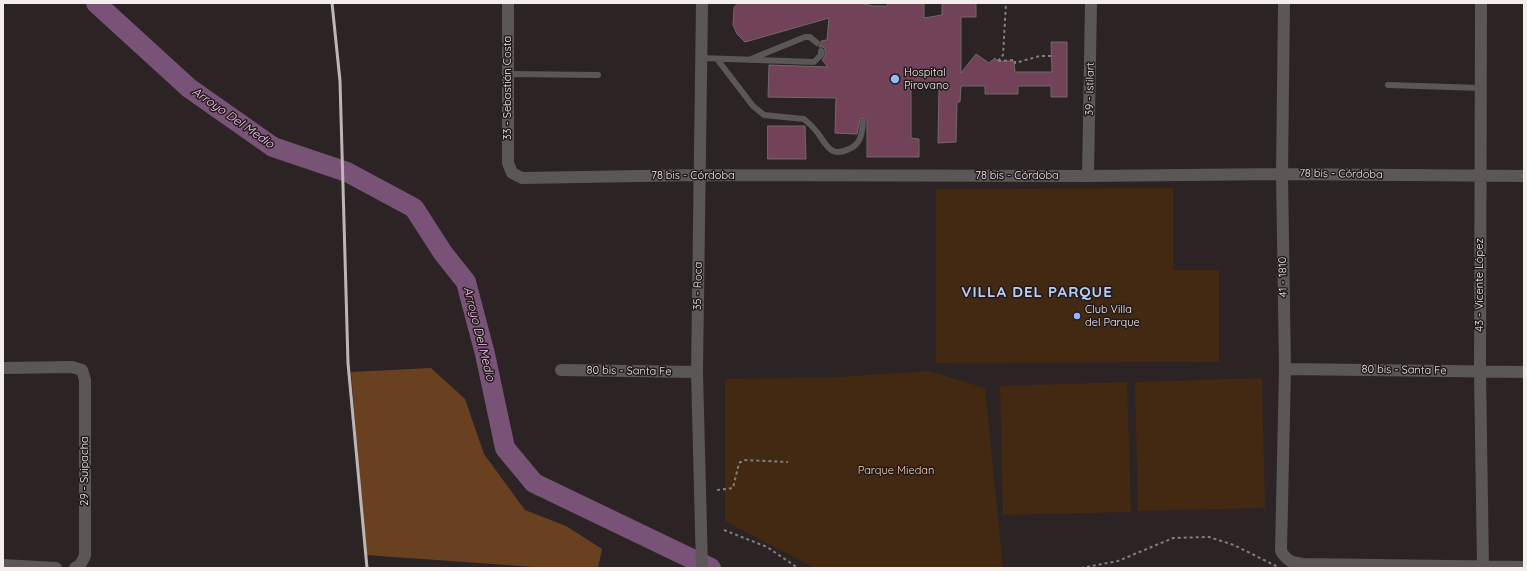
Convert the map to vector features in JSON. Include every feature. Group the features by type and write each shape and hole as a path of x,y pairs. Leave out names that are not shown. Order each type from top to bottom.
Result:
{"street":[{"name":"33 - Sebastián Costa","path":"508,3 508,163 512,173"},
{"name":"35 - Roca","path":"702,3 697,372 702,568"},
{"name":"39 - Istilart","path":"1088,176 1091,3"},
{"name":"41 - 1810","path":"1284,3 1282,174 1285,369 1281,551 1286,559 1294,563 1483,567"},
{"name":"43 - Vicente López","path":"1481,3 1480,371 1483,567"},
{"name":"78 bis - Córdoba","path":"512,173 522,178 699,175 1088,176 1282,174 1524,176"},
{"name":"29 - Suipacha","path":"3,368 72,367 82,370 85,380 85,556 80,565 75,568"},
{"name":"80 bis - Santa Fe","path":"1285,369 1524,372"},
{"name":"80 bis - Santa Fe","path":"562,370 697,372"},
{"path":"3,565 56,568"},
{"path":"1483,567 1524,567"}],"lane":[{"path":"748,60 805,37 810,37 817,43"},
{"path":"701,58 814,62 821,55 821,51"},
{"path":"717,59 753,106 764,115 804,119 818,133 825,145 833,151 843,152 858,142 862,135 862,122"},
{"path":"508,74 598,75"},
{"path":"1388,85 1481,88"}],"path":[{"path":"1006,3 1003,55 998,61 1015,60 1015,63 1040,56 1051,56"},
{"path":"717,490 733,488 739,463 744,460 788,462"},
{"path":"724,530 767,547 798,568"},
{"path":"1081,568 1118,561 1173,538 1209,537 1234,545 1280,568"}],"green space":[{"name":"Club Villa del Parque","path":"1173,188 1173,270 1219,270 1219,362 936,363 936,189"},
{"name":"Parque Miedan","path":"929,371 985,388 1003,568 814,568 725,521 725,379 837,377"},
{"path":"1262,378 1265,508 1138,511 1135,382"},
{"path":"1127,382 1131,512 1003,515 1000,386"}],"shaded area":[{"path":"431,368 465,399 484,454 525,510 566,526 602,549 598,568 549,568 366,555 351,372"}],"building":[{"path":"738,3 861,3 873,6 887,6 888,3 924,3 924,18 942,15 942,3 976,3 976,17 961,17 961,73 976,54 989,63 995,58 998,61 1014,61 1015,72 1052,72 1051,42 1067,42 1067,97 1051,97 1051,86 1018,86 1018,94 985,94 985,86 961,86 960,102 957,102 956,142 938,143 939,86 911,86 911,138 919,139 919,157 867,157 867,120 864,118 860,119 857,134 835,133 836,98 768,97 769,65 828,67 822,60 825,56 825,49 823,47 819,47 821,41 827,40 829,18 745,42 737,34 733,25 734,8"},
{"path":"768,126 805,126 806,159 768,159"}],"waterway":[{"name":"Arroyo Del Medio","path":"96,3 189,88 273,147 347,172 414,208 443,253 466,282 485,354 505,448 534,483 711,568"}],"railway":[{"path":"332,3 340,81 348,363 367,568"}],"place":[{"name":"Hospital Pirovano","path":"895,79"},
{"name":"Club Villa del Parque","path":"1077,316"}],"district":[{"name":"VILLA DEL PARQUE","path":"1037,292"}]}
